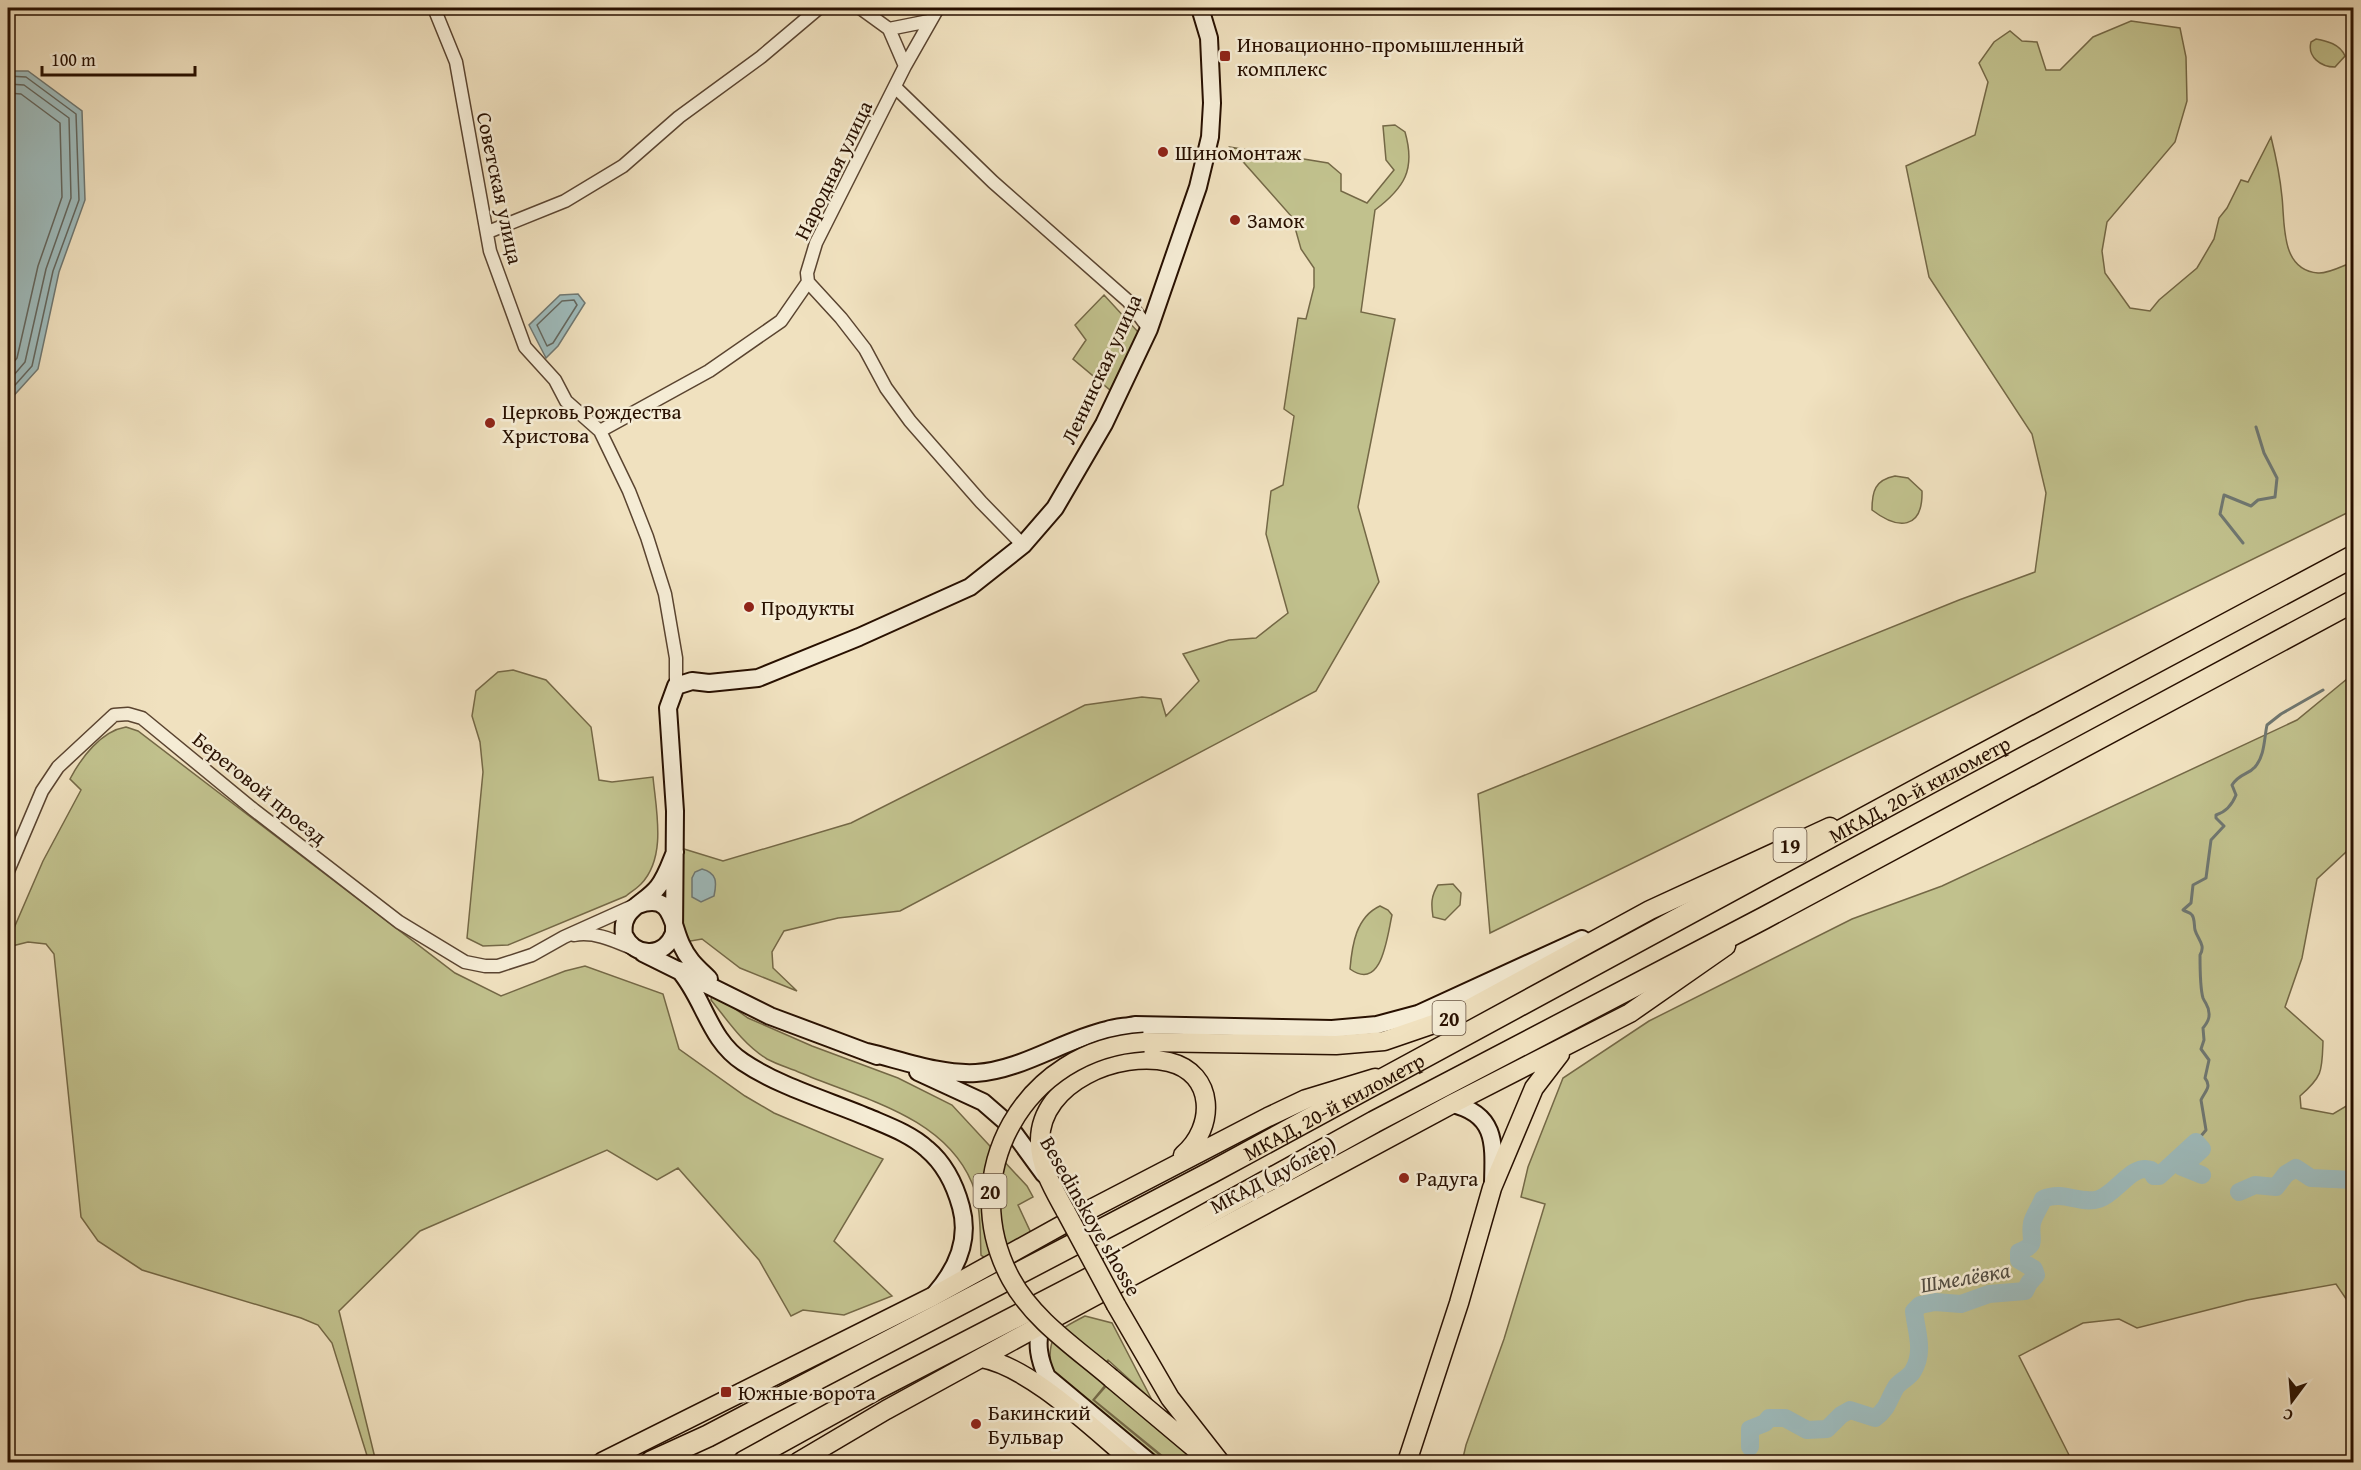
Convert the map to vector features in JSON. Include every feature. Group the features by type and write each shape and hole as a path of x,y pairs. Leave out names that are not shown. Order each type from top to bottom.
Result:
{"highway":[{"name":"МКАД, 20-й километр","path":"651,1462 708,1436 1212,1172 1931,782 2354,556"},
{"name":"МКАД, 20-й километр","path":"744,1462 876,1389 1137,1253 1374,1122 1764,918 2354,601"}],"main road":[{"name":"19","path":"1650,910 1931,782"},
{"name":"20","path":"1212,1462 1046,1323 1026,1303 1002,1261 995,1239 991,1214 990,1191 995,1164 1011,1123 1035,1091 1064,1068 1092,1053 1131,1043 1336,1045 1384,1041 1454,1017 1650,910"},
{"name":"МКАД (дублёр)","path":"798,1462 1041,1325 1452,1104 1630,1013 1764,918"},
{"path":"1407,1462 1459,1303 1492,1188 1534,1088 1565,1048"},
{"path":"1049,1181 1040,1141 1047,1109 1066,1087 1115,1064 1134,1060 1152,1059 1180,1066 1194,1078 1203,1091 1207,1105 1207,1118 1197,1141 1166,1170"},
{"path":"602,1462 932,1297 1166,1170 1306,1099 1390,1074"},
{"name":"Besedinskoye shosse","path":"1049,1181 1154,1374 1220,1462"},
{"path":"981,1358 1008,1367 1045,1390 1133,1462"},
{"name":"Besedinskoye shosse","path":"1198,1434 1232,1462"}],"street":[{"name":"Советская улица","path":"434,8 456,62 490,251 525,347 555,380 566,401 596,427"},
{"path":"488,232 565,201 623,166 679,117 761,57 819,8"},
{"path":"860,8 889,29 905,66"},
{"name":"Народная улица","path":"596,427 709,371 782,321 808,282 807,273 816,243 905,66 938,8"},
{"name":"Ленинская улица","path":"676,686 692,681 709,683 758,678 859,638 970,587 1023,545 1055,508 1104,424 1149,329 1198,187 1210,137 1212,103 1209,38 1200,8"},
{"path":"889,29 929,21"},
{"path":"895,87 993,182 1128,301 1149,329"},
{"path":"808,282 842,318 865,349 886,388 910,421 981,502 1023,545"},
{"path":"564,937 581,934 595,935 650,953 663,949 672,939 675,926 675,852 668,708 676,686 676,658 665,594 647,537 596,427"},
{"name":"Береговой проезд","path":"8,871 42,791 58,767 114,715 128,714 142,718 263,817 399,922 435,946 465,962 498,966 531,955 564,937 634,906"},
{"path":"637,950 627,941 623,929 626,916 634,906 657,888 675,852"},
{"path":"634,906 648,902 661,904 671,913 675,926"},
{"name":"19","path":"867,1052 955,1072 975,1073 1016,1064 1107,1030 1135,1025 1332,1029 1377,1025 1418,1014 1544,955 1650,910"},
{"name":"Besedinskoye shosse","path":"675,926 681,945 693,963 711,981 736,999"},
{"name":"Besedinskoye shosse","path":"637,950 770,1016 924,1074 983,1102 1006,1122 1049,1181"},
{"path":"679,970 696,994 709,1023 726,1048 743,1062 780,1081 898,1130 927,1148 943,1166 956,1189 963,1215 963,1240 950,1278 932,1297"},
{"path":"1452,1104 1473,1111 1480,1117 1492,1136 1494,1145 1492,1188"},
{"path":"1041,1325 1038,1346 1040,1363 1047,1377 1149,1462"}],"green space":[{"path":"2131,21 2180,28 2186,57 2187,101 2175,142 2107,222 2102,251 2105,273 2130,308 2150,311 2159,300 2197,268 2214,239 2219,218 2227,208 2241,180 2248,182 2271,137 2280,182 2287,244 2297,264 2306,270 2322,273 2353,262 2353,510 1490,933 1478,794 1959,600 2035,572 2046,493 2032,434 1929,277 1906,166 1975,135 1988,82 1979,63 1994,42 2010,31 2022,41 2037,42 2046,70 2060,70 2093,37"},
{"path":"2316,39 2333,44 2343,52 2345,56 2335,67 2320,63 2313,57 2310,47 2311,42"},
{"path":"1395,125 1405,132 1409,157 1408,168 1400,186 1375,210 1361,312 1395,319 1358,507 1379,582 1316,691 900,911 838,918 784,931 772,952 773,968 797,991 740,968 702,939 685,942 678,896 679,873 684,849 723,861 851,823 1085,705 1142,697 1161,699 1166,716 1199,681 1183,654 1229,640 1256,638 1288,613 1266,534 1271,491 1283,485 1294,416 1284,409 1298,318 1306,319 1314,287 1314,268 1301,249 1292,217 1230,147 1328,163 1341,174 1341,191 1367,203 1394,170 1386,160 1383,126"},
{"path":"1104,295 1139,333 1110,390 1073,359 1086,340 1075,325"},
{"path":"1895,476 1908,478 1922,491 1918,513 1907,523 1891,521 1872,510 1876,487 1883,480"},
{"path":"513,670 546,680 591,727 599,780 612,782 653,777 657,847 649,873 641,884 626,896 508,945 483,946 467,938 483,772 480,742 472,716 476,691 498,672"},
{"path":"2353,674 2353,835 2346,852 2317,879 2302,958 2285,1007 2323,1041 2320,1072 2300,1096 2301,1108 2333,1114 2353,1102 2353,1309 2336,1284 2247,1300 2137,1328 2119,1319 2083,1323 2019,1356 2069,1455 2049,1462 1462,1462 1504,1339 1545,1204 1521,1197 1528,1167 1563,1078 1649,1021 1852,919 1942,886 2297,720"},
{"path":"126,727 138,731 455,973 501,996 565,971 585,966 663,994 679,1049 745,1096 774,1113 883,1159 834,1241 892,1296 844,1315 803,1310 791,1316 759,1260 678,1168 657,1180 607,1150 420,1231 339,1311 376,1462 369,1462 332,1343 318,1325 142,1270 98,1241 81,1217 54,954 46,944 28,942 8,947 8,942 43,861 81,790 70,779 86,754 100,740"},
{"path":"1453,884 1461,893 1460,905 1445,920 1433,917 1432,900 1438,885"},
{"path":"1380,906 1392,915 1385,948 1376,968 1369,973 1361,974 1350,969 1354,941 1365,917"},
{"path":"712,995 717,996 748,1018 812,1046 898,1078 952,1105 1027,1186 1033,1197 1018,1205 1031,1233 985,1258 981,1255 979,1209 975,1191 959,1160 942,1141 899,1113 767,1059 736,1032 711,1000"},
{"path":"1085,1316 1112,1323 1152,1400 1108,1360 1095,1374 1107,1383 1093,1400 1168,1462 1157,1462 1052,1372 1050,1351 1055,1336"},
{"path":"1108,1384 1198,1462 1170,1462 1094,1400"}],"water":[{"path":"8,71 28,71 82,111 85,200 59,272 38,369 8,402"},
{"path":"578,294 585,303 558,346 546,358 529,325 560,295"},
{"path":"702,869 711,873 716,886 714,896 701,902 692,897 692,878 695,872"}],"waterway":[{"path":"2243,543 2220,514 2224,495 2251,506 2258,500 2275,497 2277,478 2264,453 2256,427"},
{"path":"2196,1142 2206,1130 2201,1100 2208,1087 2205,1078 2209,1060 2201,1049 2204,1040 2203,1028 2208,1021 2209,1013 2201,988 2202,945 2195,930 2193,917 2183,910 2191,903 2193,885 2206,878 2211,840 2224,826 2216,815 2226,810 2233,802 2236,795 2232,785 2235,781 2252,770 2258,762 2267,725 2281,714 2323,690"},
{"name":"Шмелёвка","path":"1750,1447 1750,1429 1765,1423 1769,1418 1785,1418 1807,1430 1827,1429 1841,1415 1850,1410 1875,1418 1879,1415 1896,1387 1917,1364 1919,1348 1914,1311 1920,1305 1935,1302 1961,1304 1989,1294 2025,1291 2036,1275 2034,1269 2019,1260 2019,1252 2031,1244 2032,1223 2043,1199 2058,1196 2085,1200 2099,1199 2137,1171 2151,1170 2154,1176 2159,1176 2196,1142 2202,1149 2182,1167 2202,1175"},
{"name":"Шмелёвка","path":"2239,1192 2255,1185 2276,1187 2286,1174 2296,1168 2311,1178 2354,1180"}],"place":[{"name":"Иновационно-промышленный комплекс","path":"1225,56"},
{"name":"Шиномонтаж","path":"1163,152"},
{"name":"Замок","path":"1235,220"},
{"name":"Церковь Рождества Христова","path":"490,423"},
{"name":"Продукты","path":"749,607"},
{"name":"Радуга","path":"1404,1178"},
{"name":"Южные ворота","path":"726,1392"},
{"name":"Бакинский Бульвар","path":"976,1424"}]}
